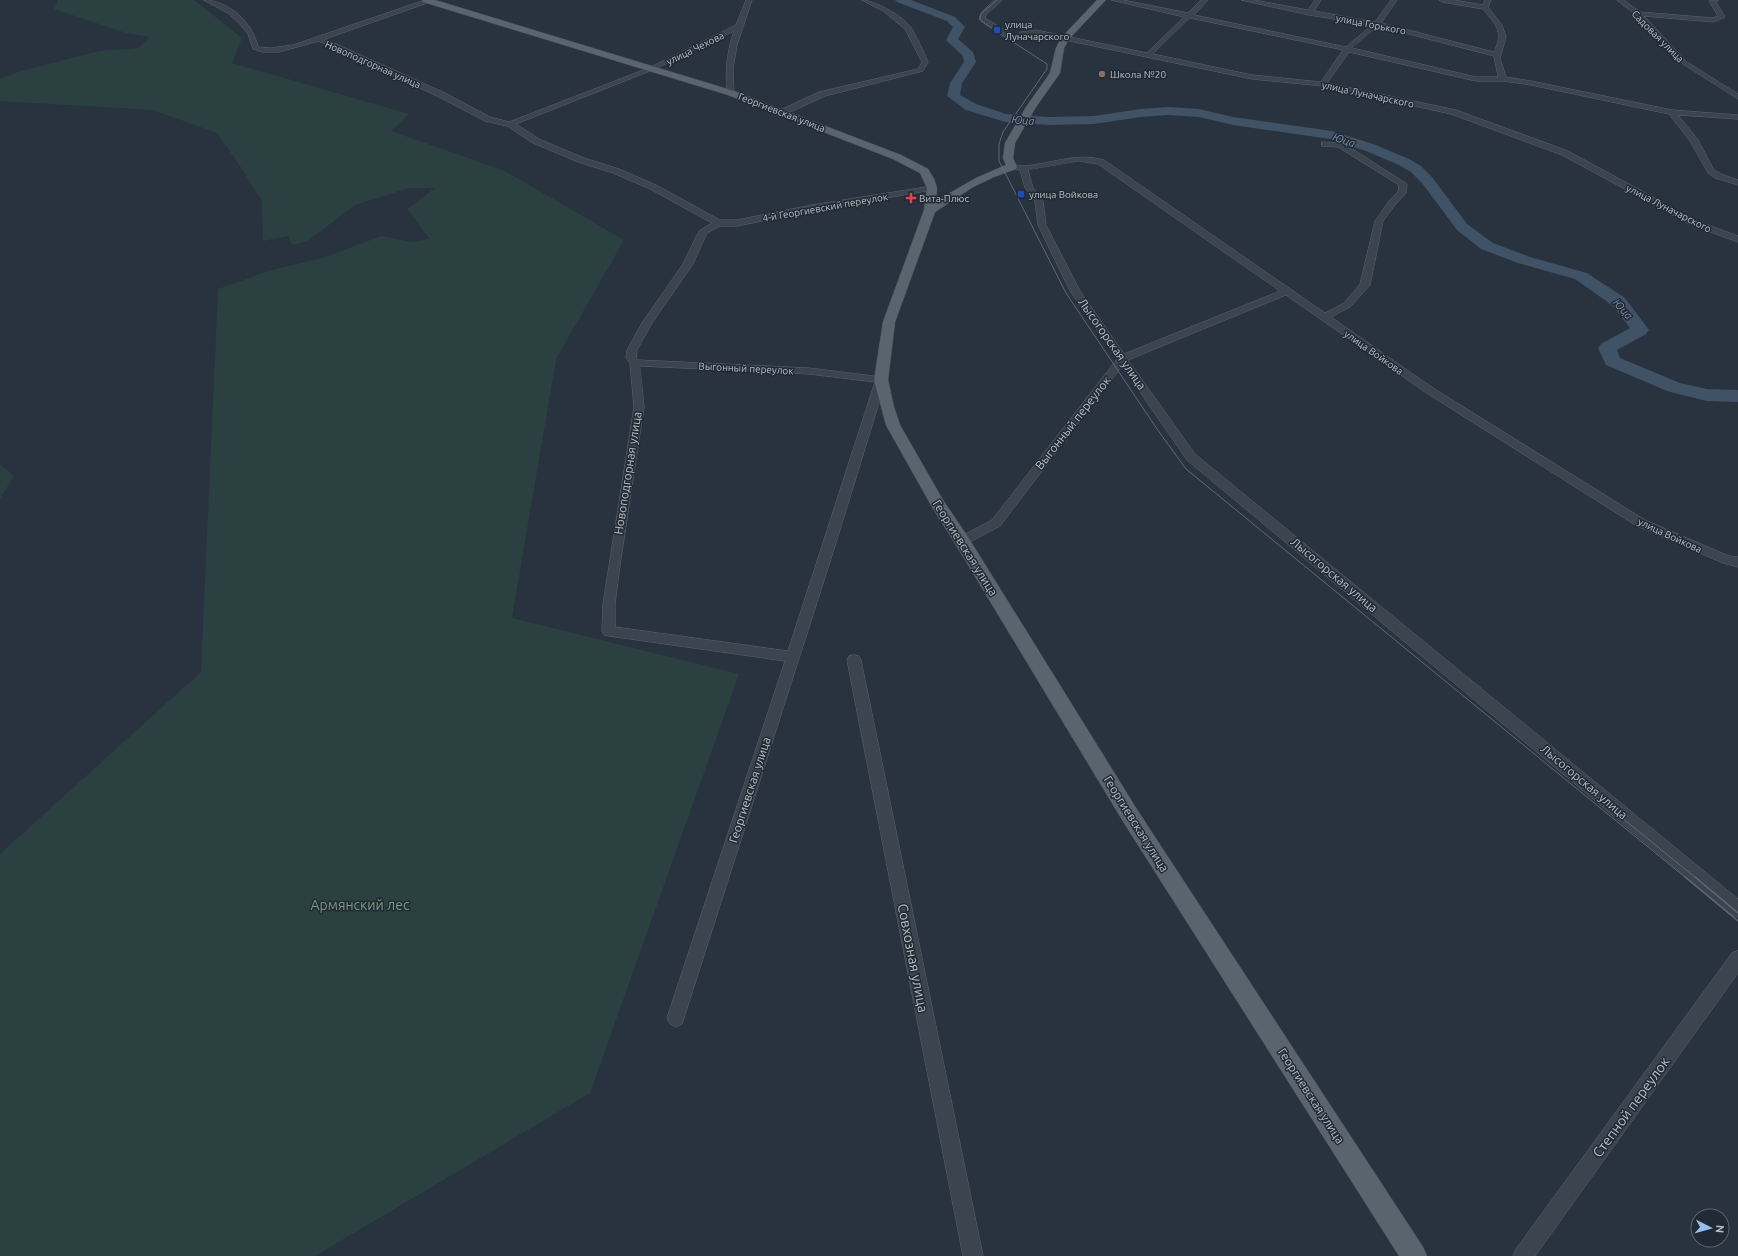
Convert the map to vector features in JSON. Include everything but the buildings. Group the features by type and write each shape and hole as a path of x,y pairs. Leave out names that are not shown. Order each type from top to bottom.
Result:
{"main road":[{"name":"Георгиевская улица","path":"427,0 731,93 897,157 916,166 926,174 932,188 930,210 889,322 880,380 887,407 894,425 937,503 962,541 1131,817 1414,1256"},
{"path":"1017,168 1008,158 1010,143 1016,130 1055,74 1060,48 1065,38 1102,0"},
{"path":"930,210 959,190 1004,169 1017,168"},
{"path":"932,188 959,190"}],"street":[{"name":"Новоподгорная улица","path":"207,0 226,8 240,20 250,32 255,48 265,51 285,50 319,39 442,95 488,119 510,124 536,141 581,160 616,171 653,187 718,223"},
{"path":"319,39 427,0"},
{"name":"улица Чехова","path":"731,93 729,63 737,27 749,0"},
{"path":"783,112 822,94 921,70 925,62 908,28 885,10 865,0"},
{"name":"улица Луначарского","path":"999,0 983,14 982,19 1015,39 1023,33 1029,32 1150,54 1252,77 1323,84 1453,112 1565,153 1694,223 1738,239"},
{"path":"1114,0 1347,49 1470,78 1503,79 1531,83 1672,112 1738,117"},
{"path":"1150,54 1205,0"},
{"name":"улица Горького","path":"1244,0 1309,13 1377,24 1497,55"},
{"path":"1309,13 1318,0"},
{"path":"1323,84 1347,49 1377,24 1394,0"},
{"path":"1442,0 1485,7 1500,26 1503,38 1501,48 1497,55 1500,74 1503,79"},
{"path":"1485,7 1488,0"},
{"name":"Садовая улица","path":"1620,0 1638,14 1685,63 1738,97"},
{"path":"1638,14 1714,20 1722,16 1713,5 1712,1 1716,0"},
{"name":"улица Чехова","path":"653,68 737,27"},
{"path":"510,124 653,68"},
{"path":"1672,112 1694,140 1711,171 1718,176 1738,183"},
{"path":"1324,317 1347,305 1365,285 1379,221 1392,203 1402,193 1403,184 1340,145 1325,144"},
{"name":"улица Войкова","path":"1017,168 1079,160 1094,160 1101,162 1429,390 1641,523 1732,561 1738,567"},
{"name":"Лысогорская улица","path":"1017,168 1028,188 1039,201 1042,225 1075,291 1191,457 1738,909"},
{"name":"4-й Георгиевский переулок","path":"718,223 737,223 812,208 932,188"},
{"name":"Новоподгорная улица","path":"718,223 703,231 688,264 647,323 632,350 631,358 635,363 639,407 614,565 609,604 609,631 793,657"},
{"path":"1122,359 1288,291"},
{"name":"Выгонный переулок","path":"962,541 996,523 1122,359"},
{"name":"Выгонный переулок","path":"635,363 808,371 880,380"},
{"name":"Георгиевская улица","path":"676,1018 793,657 880,380"},
{"name":"Совхозная улица","path":"854,660 973,1256"},
{"name":"Степной переулок","path":"1523,1256 1738,959"}],"green space":[{"name":"Армянский лес","path":"58,0 194,0 242,38 232,63 409,114 391,131 505,171 624,240 556,359 512,618 739,674 590,1093 315,1256 0,1256 0,854 201,672 218,289 272,270 323,258 381,236 411,242 430,239 407,209 435,188 409,188 355,205 308,241 292,245 288,236 263,241 262,201 217,133 153,110 0,101 0,79 18,72 99,51 139,48 149,37 126,33 54,9"},
{"path":"0,464 14,476 0,499"}],"waterway":[{"name":"Юца","path":"901,0 951,19 959,27 952,40 969,55 970,62 956,83 953,96 971,107 1005,118 1049,121 1094,120 1141,113 1168,111 1199,113 1233,121 1332,135 1371,148 1404,162 1416,169 1427,180 1462,227 1487,246 1524,260 1581,276 1619,302 1640,330 1607,348 1612,361 1674,387 1707,395 1738,396"}],"tram line":[{"path":"997,0 981,14 980,19 982,22 1047,64 1047,69 1003,132 999,144 999,161 1066,293 1157,429 1186,469 1686,878"},
{"path":"1584,787 1696,878"},
{"path":"1685,877 1738,921"},
{"path":"1695,877 1738,913"}],"place":[{"name":"улица Луначарского","path":"997,30"},
{"name":"Школа №20","path":"1102,74"},
{"name":"улица Войкова","path":"1021,194"},
{"name":"Вита-Плюс","path":"911,198"}]}
